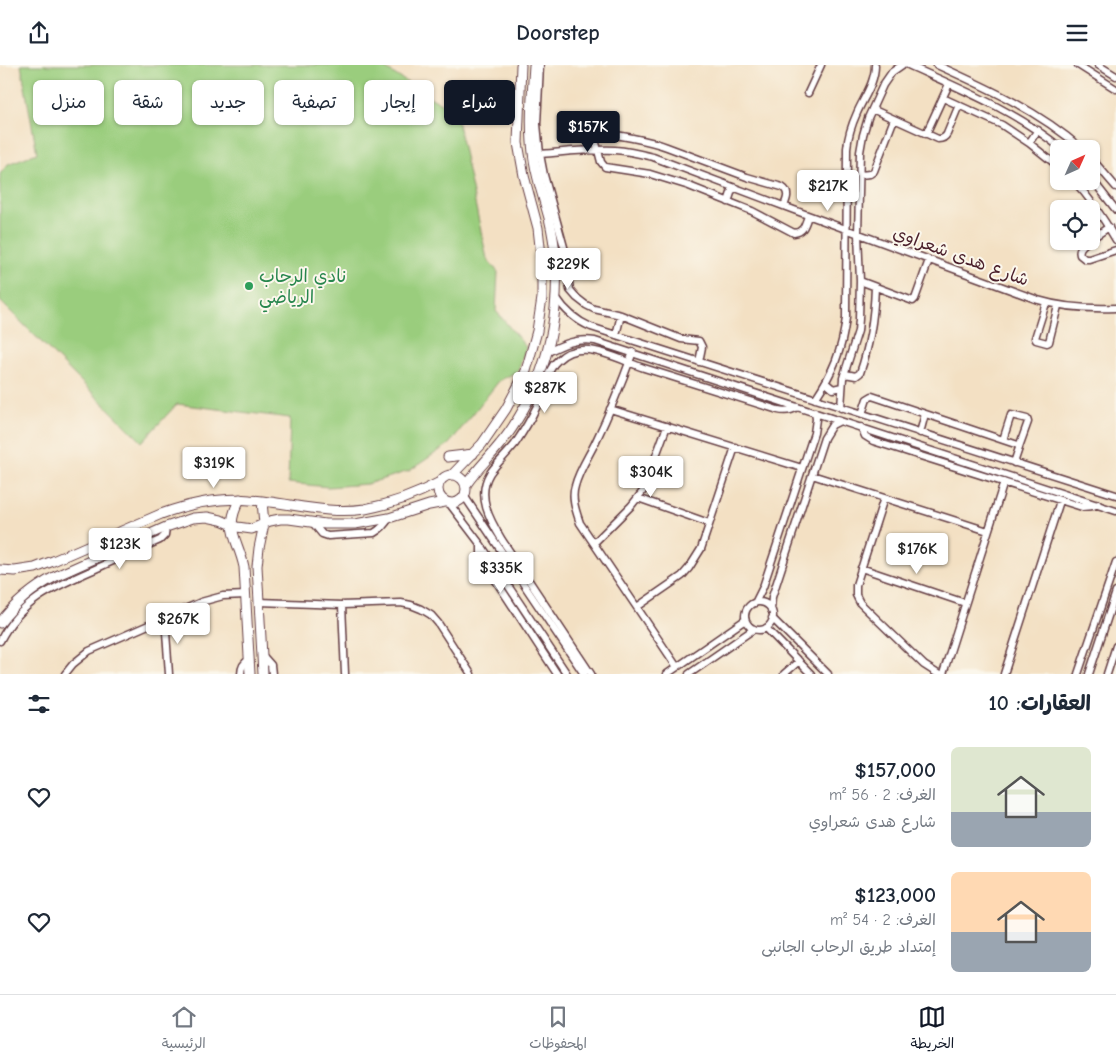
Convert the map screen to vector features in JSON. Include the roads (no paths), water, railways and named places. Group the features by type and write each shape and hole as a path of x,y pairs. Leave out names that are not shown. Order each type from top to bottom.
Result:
{"street":[{"path":"452,475 495,426 506,409 526,371 540,315 541,248 538,227 524,176 518,143 521,65"},
{"path":"534,65 531,136 536,174 555,228 564,247 570,289 577,298 594,309 621,315 676,337 699,341 702,347 699,362"},
{"path":"466,485 521,415 538,378 554,321 556,297 555,228 540,154 537,124 540,65"},
{"path":"808,93 821,65"},
{"path":"815,399 826,383 837,358 846,318 846,155 850,133 856,115 872,82 875,65"},
{"path":"841,408 842,387 858,331 860,152 863,135 868,118 888,76 902,65"},
{"path":"908,65 995,105 1038,130 1051,140"},
{"path":"936,65 999,93 1055,127 1071,140"},
{"path":"1078,65 1116,89"},
{"path":"1098,65 1108,68 1116,76"},
{"path":"926,134 949,84"},
{"path":"995,105 999,93"},
{"path":"943,98 1002,125 1050,160"},
{"path":"872,109 938,139 944,138 959,105"},
{"path":"860,175 870,174 874,171 894,119"},
{"path":"1029,143 1038,130"},
{"path":"850,133 863,135"},
{"path":"784,207 788,193 782,187 747,177 654,143 612,135 600,134 596,137 601,163 608,168 650,174 689,187 752,211 794,233 802,230 808,216"},
{"name":"شارع هدى شعراوي","path":"540,154 616,150 653,157 1046,303 1079,309 1116,308"},
{"path":"689,169 693,156"},
{"path":"1100,168 1116,187"},
{"path":"728,202 733,187"},
{"path":"1100,189 1116,209"},
{"path":"1082,190 1109,227 1116,240"},
{"path":"1100,233 1109,227"},
{"path":"1079,250 1080,255 1085,259 1089,259 1116,250"},
{"path":"860,281 912,301 915,299 929,260"},
{"path":"845,374 856,376 860,373 866,356 873,322 875,287"},
{"path":"556,297 562,307 580,323 1116,495"},
{"path":"1046,303 1035,338 1047,343 1049,342 1058,306"},
{"path":"616,335 621,315"},
{"path":"595,341 594,337 598,329"},
{"path":"546,353 572,341 586,339 595,341 1116,511"},
{"path":"658,360 659,349"},
{"path":"584,674 499,542 489,518 484,498 486,481 525,429 544,391 549,371 554,364 566,354 580,350 598,352 778,410 791,410 797,407"},
{"path":"632,352 596,442 578,475 573,496 575,510 580,523 677,667"},
{"path":"826,383 833,389 842,387"},
{"path":"862,415 867,399 870,397 1018,445 1019,447"},
{"path":"610,409 802,468"},
{"path":"755,603 765,581 816,425 815,412"},
{"path":"920,433 925,414"},
{"path":"1003,440 1011,415 1027,419 1028,422 1014,463"},
{"path":"688,674 754,629 766,628 769,625 772,618 771,609 774,591 824,438 832,425 840,421"},
{"path":"594,543 638,497 646,483 667,427"},
{"path":"861,427 865,436 873,441 1060,501 1088,508 1098,504"},
{"path":"637,607 682,576 690,568 701,549 735,447"},
{"path":"448,457 472,454"},
{"path":"0,570 15,571 35,568 148,519 177,508 208,501 240,499 336,510 363,509 407,498 440,482 447,475 461,477 466,485 466,493 458,503 447,502 429,505 389,518 355,524 340,525 280,519 264,523 252,529 237,527 221,520 207,517 193,518 166,527 56,576 22,610 8,627 0,641"},
{"path":"812,475 988,531"},
{"path":"440,482 438,486 439,495 447,502 481,545 567,674"},
{"path":"943,674 1004,483"},
{"path":"464,497 499,542 592,674"},
{"path":"638,497 710,523"},
{"path":"884,498 855,590 857,599 924,665 938,674"},
{"path":"240,499 234,511 231,524 242,555 244,567 250,674"},
{"path":"262,501 264,523 258,566 263,674"},
{"path":"1004,674 1060,501"},
{"path":"481,545 481,559 557,674"},
{"path":"1078,674 1116,562"},
{"path":"244,567 258,566"},
{"path":"861,568 965,603"},
{"path":"1,619 24,596 46,586"},
{"path":"1089,674 1116,592"},
{"path":"65,674 73,664 89,651 165,617 212,598 246,595"},
{"path":"260,602 342,605 401,603 411,605 421,609 438,623 472,674"},
{"path":"754,629 745,620 748,607 755,603 764,603 771,609"},
{"path":"342,605 345,674"},
{"path":"165,617 169,674"},
{"path":"772,618 828,674"},
{"path":"667,674 745,620"},
{"path":"766,628 811,674"},
{"path":"1107,674 1116,646"},
{"path":"263,657 271,665 272,674"},
{"path":"241,674 242,666 249,660"},
{"path":"784,674 799,661"}],"place":[{"name":"نادي الرحاب الرياضي","path":"249,286"}]}
